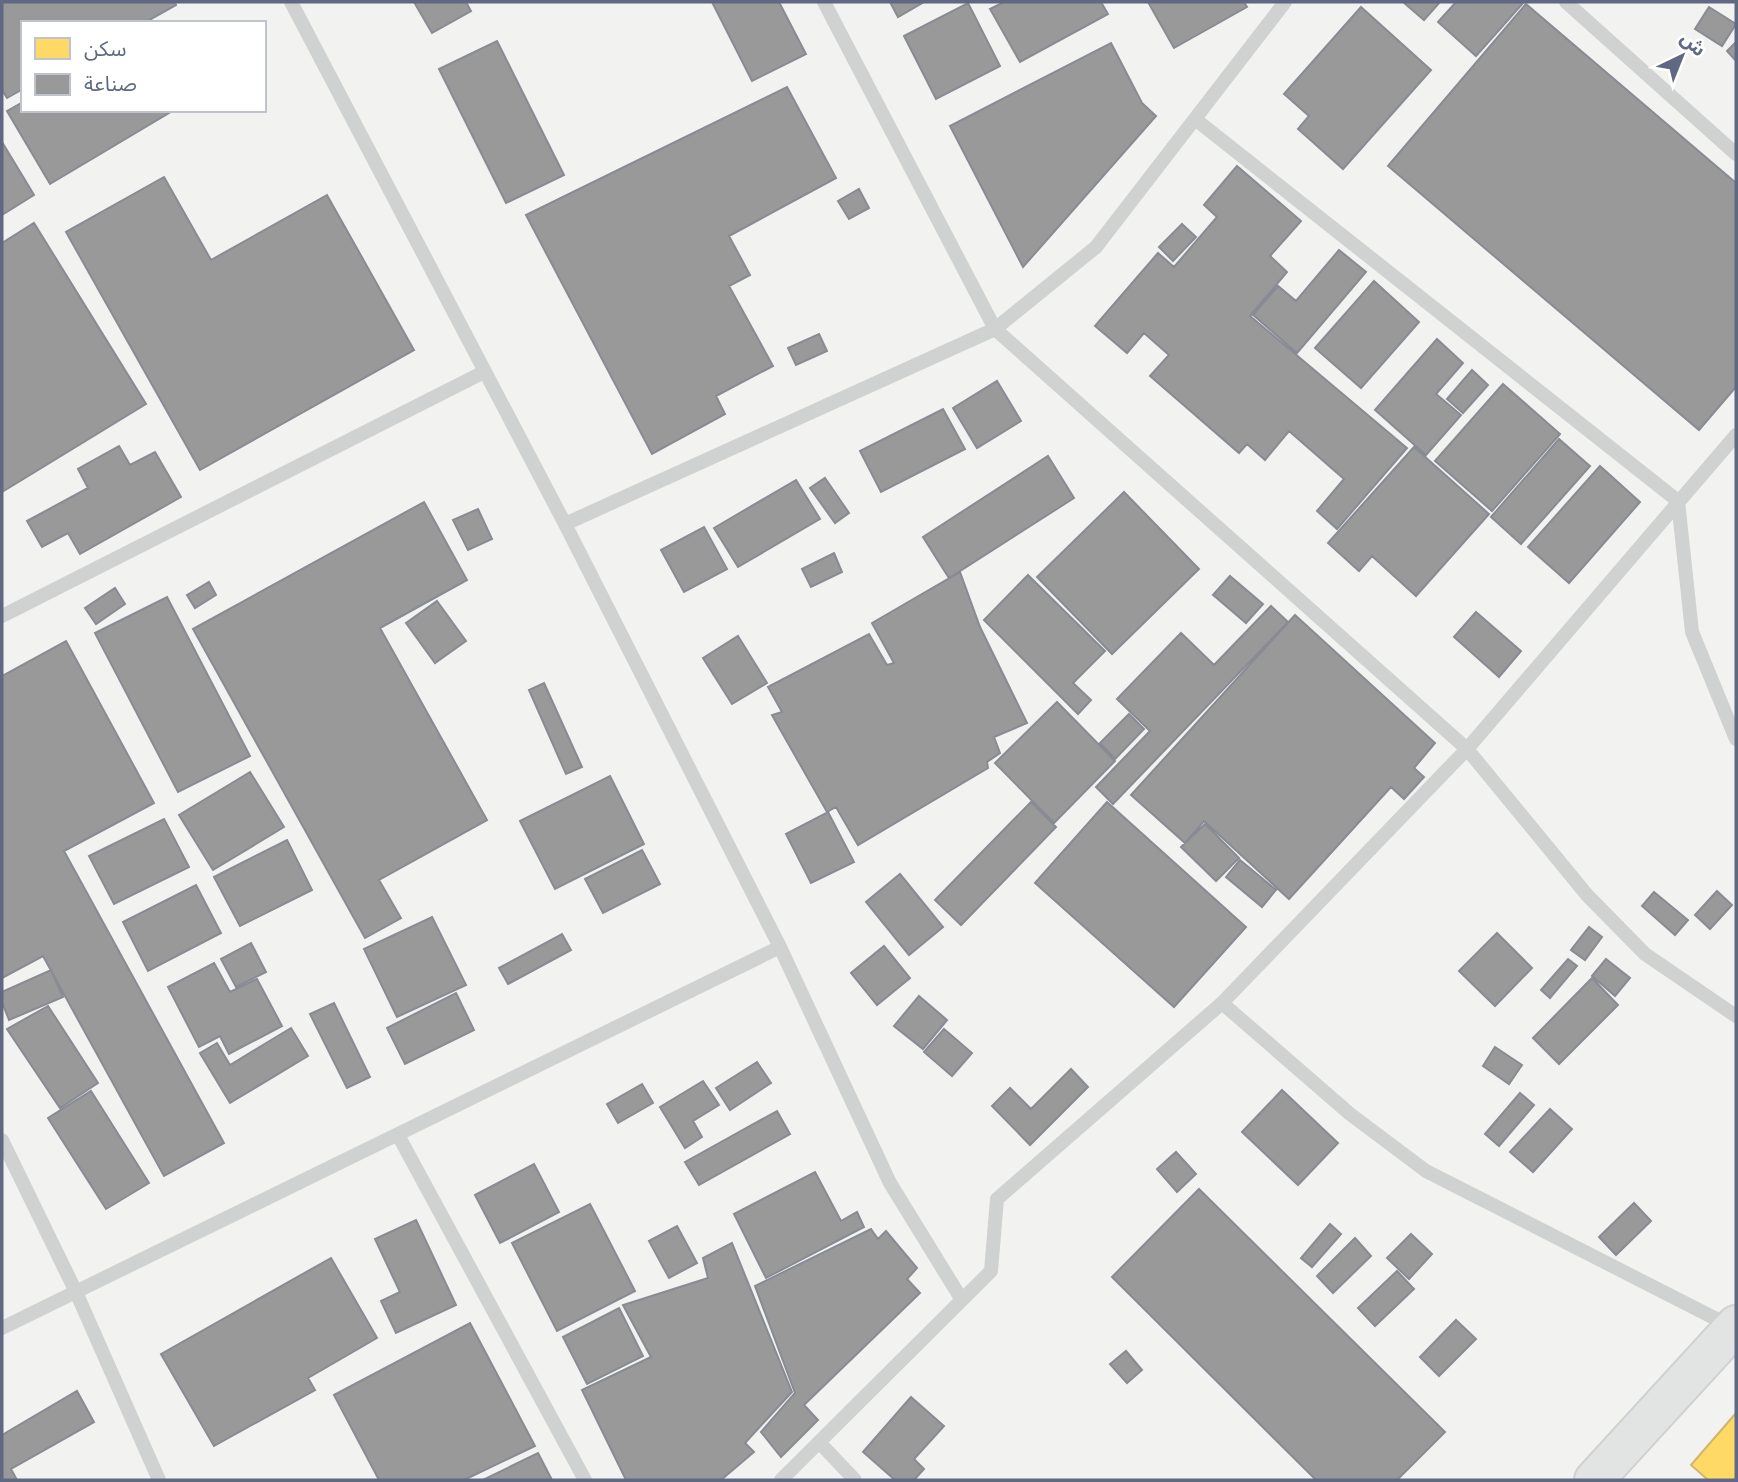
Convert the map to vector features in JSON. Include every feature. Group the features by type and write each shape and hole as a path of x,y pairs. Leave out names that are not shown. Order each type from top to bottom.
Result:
{"street":[{"path":"1594,1480 1735,1326"}],"lane":[{"path":"290,2 565,524 780,947 890,1183 962,1300"},
{"path":"824,2 995,329 1468,749 1587,895 1645,954 1736,1016"},
{"path":"565,524 995,329 1096,247 1285,2"},
{"path":"1566,2 1736,154"},
{"path":"1195,119 1678,501 1692,632 1736,739"},
{"path":"2,617 484,372"},
{"path":"780,1480 991,1271 997,1199 1222,1003 1468,749 1736,435"},
{"path":"2,1328 780,947"},
{"path":"1222,1003 1350,1114 1426,1171 1735,1326"},
{"path":"398,1135 585,1480"},
{"path":"2,1140 76,1292 159,1480"},
{"path":"819,1442 855,1480"}],"building: سكن":[{"path":"1736,1413 1736,1480 1708,1480 1691,1465"}],"building: صناعة":[{"path":"2,2 175,2 176,5 148,21 21,21 21,90 7,98 2,90"},
{"path":"414,2 466,2 471,11 432,33"},
{"path":"712,2 779,2 806,54 752,81"},
{"path":"890,2 924,2 898,17"},
{"path":"1004,2 1101,2 1108,14 1020,62 990,9"},
{"path":"1148,2 1244,2 1247,7 1174,48"},
{"path":"1403,2 1440,2 1424,20"},
{"path":"1456,2 1524,2 1476,56 1438,22"},
{"path":"968,3 1000,66 936,99 904,36"},
{"path":"1526,4 1736,183 1736,387 1699,430 1388,166"},
{"path":"1361,7 1431,70 1343,169 1298,129 1309,116 1284,94"},
{"path":"1709,7 1736,24 1722,46 1695,29"},
{"path":"497,41 564,175 506,203 439,69"},
{"path":"1736,42 1736,61 1727,51"},
{"path":"1111,43 1142,103 1156,116 1023,267 950,126"},
{"path":"787,87 836,178 729,236 750,275 729,286 773,366 716,396 725,414 652,454 526,215"},
{"path":"21,103 21,112 171,112 50,184 7,111"},
{"path":"2,142 34,195 2,215"},
{"path":"1237,166 1301,221 1270,256 1287,272 1250,316 1407,448 1337,529 1317,511 1344,479 1289,431 1265,460 1247,444 1239,453 1150,376 1169,355 1144,333 1127,353 1095,326 1158,253 1174,267 1217,217 1204,205"},
{"path":"164,177 211,260 327,195 414,350 200,470 66,232"},
{"path":"859,189 869,208 849,219 838,201"},
{"path":"34,223 146,404 2,492 2,243"},
{"path":"1182,224 1196,237 1173,261 1159,247"},
{"path":"1339,250 1366,272 1297,353 1253,315 1278,286 1296,301"},
{"path":"1374,281 1419,322 1361,388 1315,348"},
{"path":"819,334 827,351 796,365 788,348"},
{"path":"1437,339 1463,363 1436,394 1461,415 1426,455 1375,410"},
{"path":"1472,370 1488,385 1463,413 1447,399"},
{"path":"997,381 1021,421 977,448 953,408"},
{"path":"1503,384 1560,434 1492,511 1435,461"},
{"path":"943,409 965,449 881,492 860,451"},
{"path":"1559,439 1590,466 1521,544 1491,517"},
{"path":"119,446 130,465 155,452 181,497 80,554 68,533 42,547 27,521 88,488 78,469"},
{"path":"1414,447 1489,514 1416,596 1372,556 1359,571 1328,543"},
{"path":"1048,456 1074,498 949,578 923,537"},
{"path":"1600,466 1640,502 1569,583 1528,547"},
{"path":"825,478 849,513 835,523 810,488"},
{"path":"796,480 820,519 738,567 714,528"},
{"path":"1124,492 1199,569 1112,654 1037,577"},
{"path":"424,502 467,580 380,628 487,820 379,880 401,918 365,938 193,629"},
{"path":"478,509 492,539 468,550 453,520"},
{"path":"704,527 727,569 684,592 661,550"},
{"path":"834,553 842,572 811,587 802,569"},
{"path":"960,572 980,627 1027,723 994,737 1000,753 987,762 988,768 858,845 836,807 827,812 772,715 782,712 768,687 869,634 887,665 894,663 872,623"},
{"path":"1028,575 1105,651 1073,683 1091,700 1078,714 984,620"},
{"path":"1230,576 1263,604 1246,623 1213,595"},
{"path":"209,582 216,595 195,608 187,595"},
{"path":"115,588 125,604 96,624 85,608"},
{"path":"167,597 250,756 178,792 95,633"},
{"path":"437,601 466,641 435,663 406,623"},
{"path":"1271,606 1288,622 1113,804 1096,787 1150,731 1117,699 1181,633 1214,665"},
{"path":"1476,612 1521,651 1499,677 1454,637"},
{"path":"1295,615 1435,743 1414,768 1424,777 1404,799 1391,787 1289,899 1204,821 1185,843 1131,795"},
{"path":"738,636 767,683 732,704 703,658"},
{"path":"66,641 154,803 64,851 224,1143 164,1176 43,956 2,978 2,676"},
{"path":"544,683 582,767 566,774 529,690"},
{"path":"1057,702 1115,761 1054,823 995,763"},
{"path":"1129,714 1144,729 1115,759 1100,743"},
{"path":"250,772 284,827 213,870 179,815"},
{"path":"610,776 644,844 555,889 520,821"},
{"path":"1031,802 1056,827 961,925 935,900"},
{"path":"1107,802 1246,927 1174,1007 1035,883"},
{"path":"828,812 854,862 811,883 786,834"},
{"path":"164,819 189,867 114,904 89,856"},
{"path":"1205,824 1239,858 1216,881 1181,847"},
{"path":"287,840 312,890 240,926 214,877"},
{"path":"642,850 660,884 603,913 585,879"},
{"path":"1240,860 1276,890 1262,907 1226,877"},
{"path":"900,874 943,927 909,955 866,902"},
{"path":"196,885 221,933 148,971 123,922"},
{"path":"1717,891 1732,905 1710,929 1695,915"},
{"path":"1654,892 1688,920 1675,935 1642,906"},
{"path":"432,917 466,985 397,1017 364,949"},
{"path":"1589,927 1602,937 1585,960 1571,950"},
{"path":"1497,933 1532,968 1495,1006 1459,971"},
{"path":"562,934 571,950 508,984 499,968"},
{"path":"251,943 266,972 236,987 221,959"},
{"path":"884,946 910,978 877,1005 851,973"},
{"path":"1568,959 1577,966 1550,998 1541,990"},
{"path":"1606,959 1630,978 1615,996 1592,976"},
{"path":"214,963 230,992 257,979 282,1026 229,1054 220,1036 199,1047 168,987"},
{"path":"51,970 63,997 9,1020 2,1002 2,992"},
{"path":"1592,978 1618,1005 1559,1064 1533,1038"},
{"path":"456,993 474,1030 405,1064 387,1028"},
{"path":"919,996 947,1020 923,1049 894,1026"},
{"path":"334,1003 370,1077 347,1088 310,1014"},
{"path":"48,1006 98,1083 60,1108 7,1029"},
{"path":"291,1028 308,1056 230,1103 200,1053 217,1043 230,1065"},
{"path":"944,1029 972,1053 952,1076 924,1052"},
{"path":"1495,1047 1522,1065 1509,1084 1483,1066"},
{"path":"757,1062 771,1083 730,1110 716,1088"},
{"path":"1071,1069 1088,1087 1030,1145 992,1106 1010,1088 1031,1109"},
{"path":"703,1081 719,1105 693,1121 702,1137 685,1148 660,1107"},
{"path":"642,1084 653,1103 618,1123 607,1104"},
{"path":"1282,1090 1338,1143 1298,1185 1242,1132"},
{"path":"91,1091 149,1183 106,1209 48,1118"},
{"path":"1520,1093 1534,1105 1499,1146 1485,1134"},
{"path":"1550,1109 1572,1129 1533,1172 1510,1152"},
{"path":"777,1111 790,1134 699,1185 685,1162"},
{"path":"1176,1152 1196,1174 1177,1192 1157,1169"},
{"path":"534,1164 559,1212 500,1243 475,1195"},
{"path":"815,1172 841,1221 857,1212 864,1227 766,1278 734,1214"},
{"path":"1199,1189 1445,1432 1397,1480 1316,1480 1112,1277"},
{"path":"1634,1203 1651,1221 1616,1255 1599,1237"},
{"path":"590,1204 635,1291 557,1331 512,1243"},
{"path":"416,1220 456,1305 396,1333 381,1301 400,1292 375,1239"},
{"path":"1330,1224 1341,1234 1312,1267 1301,1258"},
{"path":"677,1226 697,1263 669,1278 649,1241"},
{"path":"871,1229 878,1239 886,1231 917,1268 907,1279 920,1293 804,1405 818,1420 781,1457 761,1432 795,1393 755,1286"},
{"path":"1411,1234 1432,1254 1409,1279 1387,1258"},
{"path":"1355,1238 1371,1256 1333,1293 1317,1276"},
{"path":"732,1243 792,1392 745,1443 754,1452 721,1480 626,1480 582,1390 651,1357 623,1305 708,1278 703,1258"},
{"path":"331,1258 377,1338 308,1378 315,1390 214,1446 161,1354"},
{"path":"1397,1271 1414,1289 1375,1326 1358,1308"},
{"path":"619,1308 643,1356 587,1384 563,1337"},
{"path":"1456,1320 1476,1339 1439,1376 1420,1357"},
{"path":"470,1323 535,1446 464,1480 379,1480 334,1395"},
{"path":"1126,1351 1142,1370 1127,1383 1110,1364"},
{"path":"77,1391 94,1422 11,1469 17,1480 2,1480 2,1435"},
{"path":"911,1397 944,1426 914,1459 924,1469 914,1480 895,1480 863,1452"},
{"path":"538,1453 552,1480 483,1480"}]}
